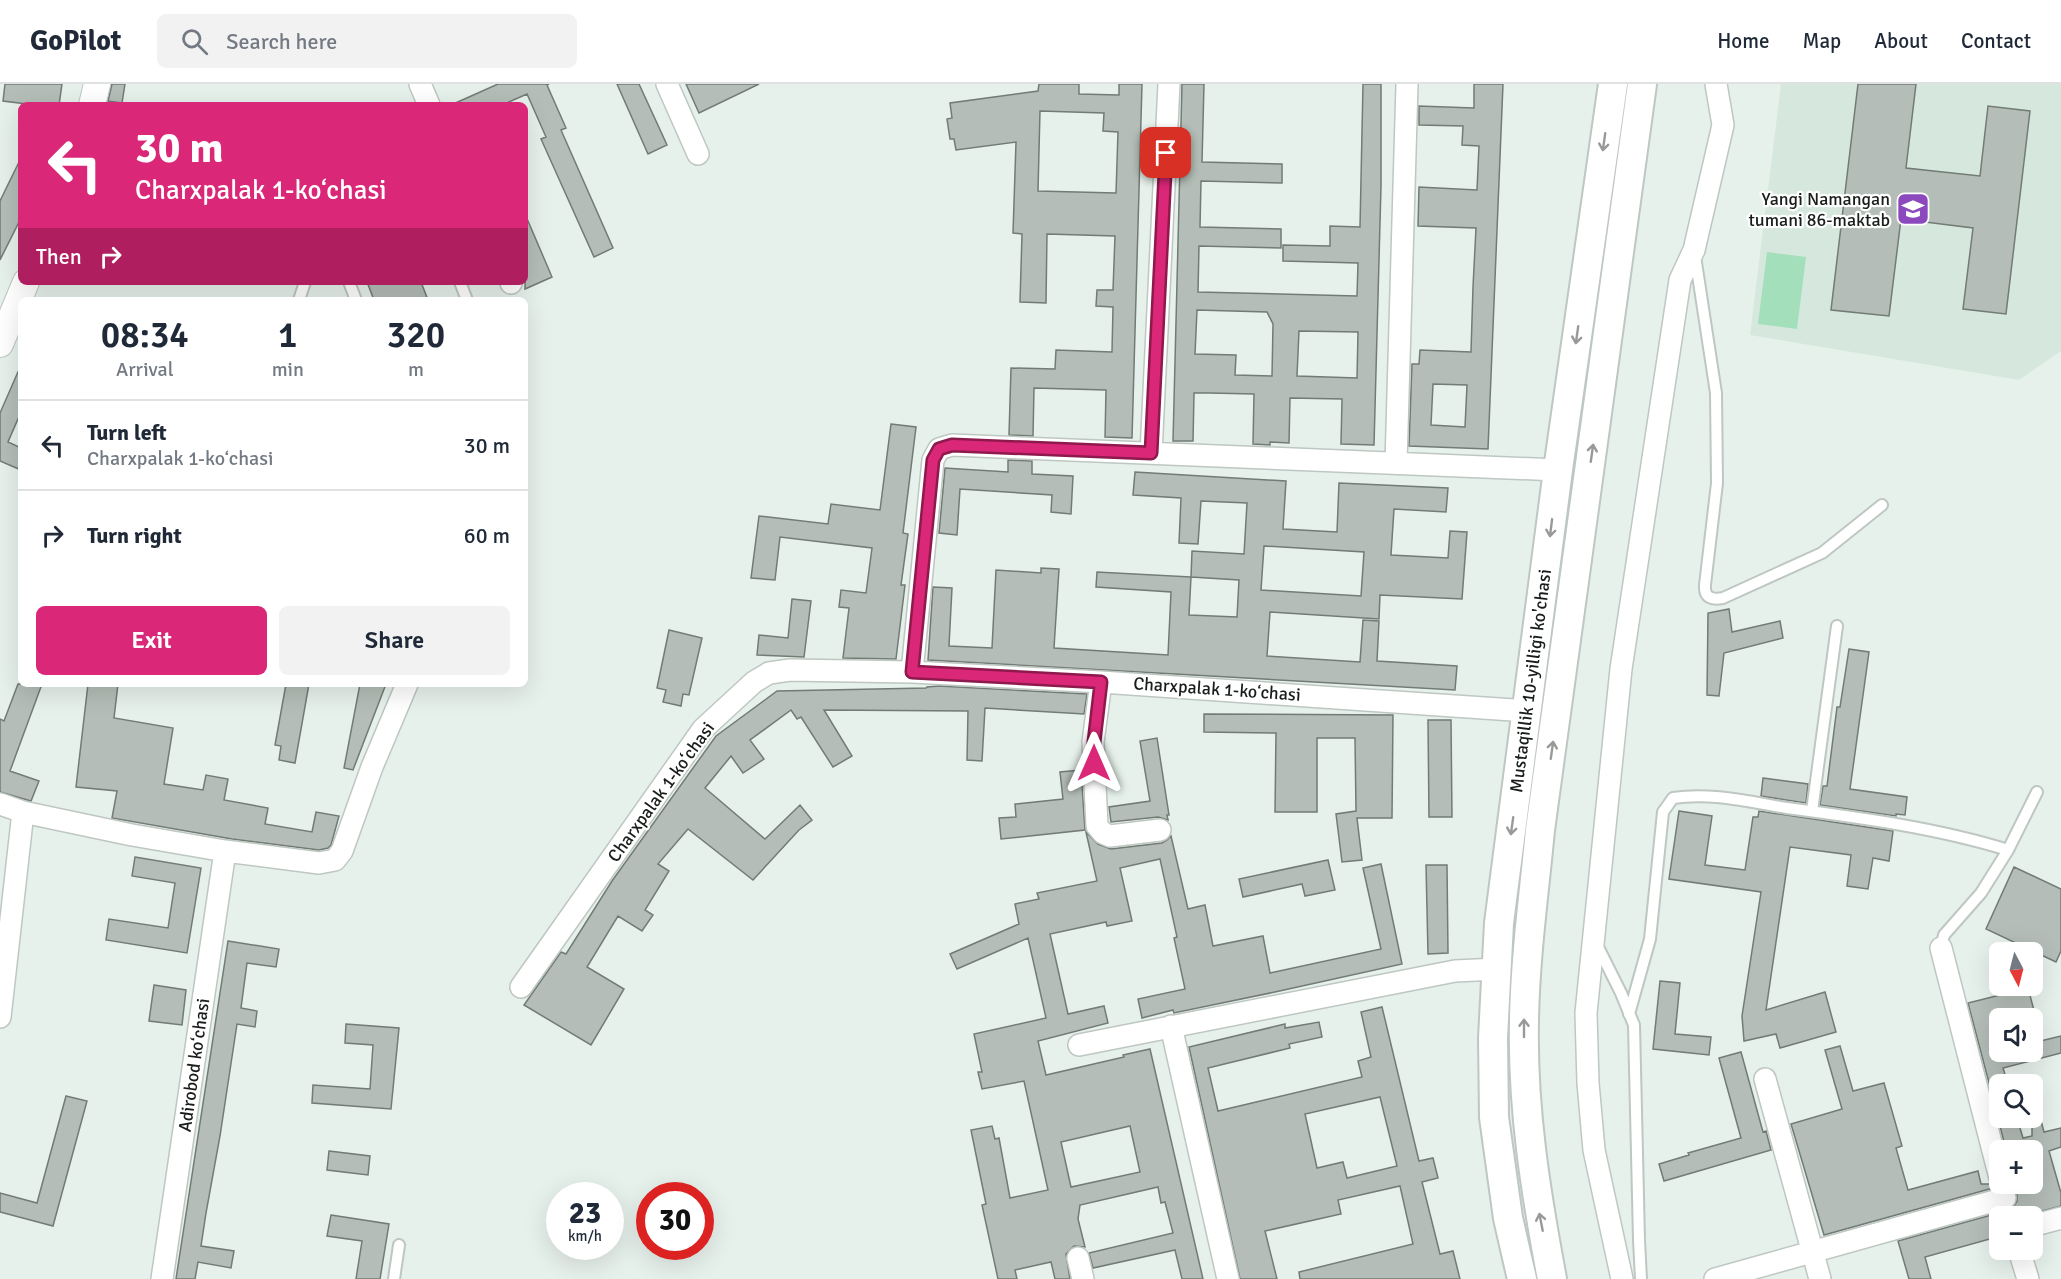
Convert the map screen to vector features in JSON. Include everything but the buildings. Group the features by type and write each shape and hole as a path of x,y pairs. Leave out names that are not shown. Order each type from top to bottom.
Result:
{"main road":[{"name":"Mustaqillik 10-yilligi ko'chasi","path":"1522,1279 1508,1218 1494,1117 1493,1038 1499,923 1558,470 1613,84"},
{"name":"Mustaqillik 10-yilligi ko'chasi","path":"1552,1279 1537,1200 1526,1101 1524,1023 1527,953 1540,830 1642,84"}],"street":[{"path":"93,102 97,84"},
{"path":"420,84 428,102"},
{"path":"667,84 698,154"},
{"path":"1151,453 1169,84"},
{"path":"1396,463 1407,84"},
{"path":"1622,1279 1594,1150 1588,1094 1586,1013 1621,669 1680,280 1694,249 1723,125 1716,84"},
{"path":"0,344 18,301"},
{"path":"912,672 933,460 939,449 952,445 1558,470"},
{"name":"Charxpalak 1-koʻchasi","path":"521,987 703,729 754,682 769,673 790,670 912,672 1101,682 1528,711"},
{"path":"1101,682 1094,742 1097,826 1102,833 1110,836 1160,830"},
{"path":"0,804 23,812 132,835 225,851 319,863 335,860 342,851 372,767 406,687"},
{"path":"0,1017 23,812"},
{"name":"Adirobod koʻchasi","path":"162,1279 225,851"},
{"path":"1941,948 1990,1140"},
{"path":"1079,1045 1455,971 1497,969"},
{"path":"1171,1026 1228,1279"},
{"path":"1765,1079 1820,1279"},
{"path":"1715,1279 2005,1200"},
{"path":"2043,1223 2061,1218"},
{"path":"1078,1258 1083,1279"},
{"path":"2022,1260 2028,1279"}],"lane":[{"path":"1694,249 1716,393 1716,483 1704,591 1707,596 1715,599 1723,598 1822,553 1882,505"},
{"path":"1812,811 1837,626"},
{"path":"1941,948 1944,935 1982,893 2008,850 2037,792"},
{"path":"1629,1014 1650,939 1663,812 1673,798 1701,796 1812,811 1962,836 2008,850"},
{"path":"1594,938 1634,1025 1641,1279"},
{"path":"394,1279 399,1245"}],"shaded area":[{"name":"Yangi Namangan tumani 86-maktab","path":"1781,84 2061,84 2061,351 2019,380 1750,335"}],"green space":[{"path":"1767,252 1806,257 1797,329 1758,324"}],"place":[{"name":"Yangi Namangan tumani 86-maktab","path":"1913,209"}],"route":[{"path":"1094,763 1094,742 1101,682 912,672 933,460 939,449 952,445 1151,453 1166,153"}]}
